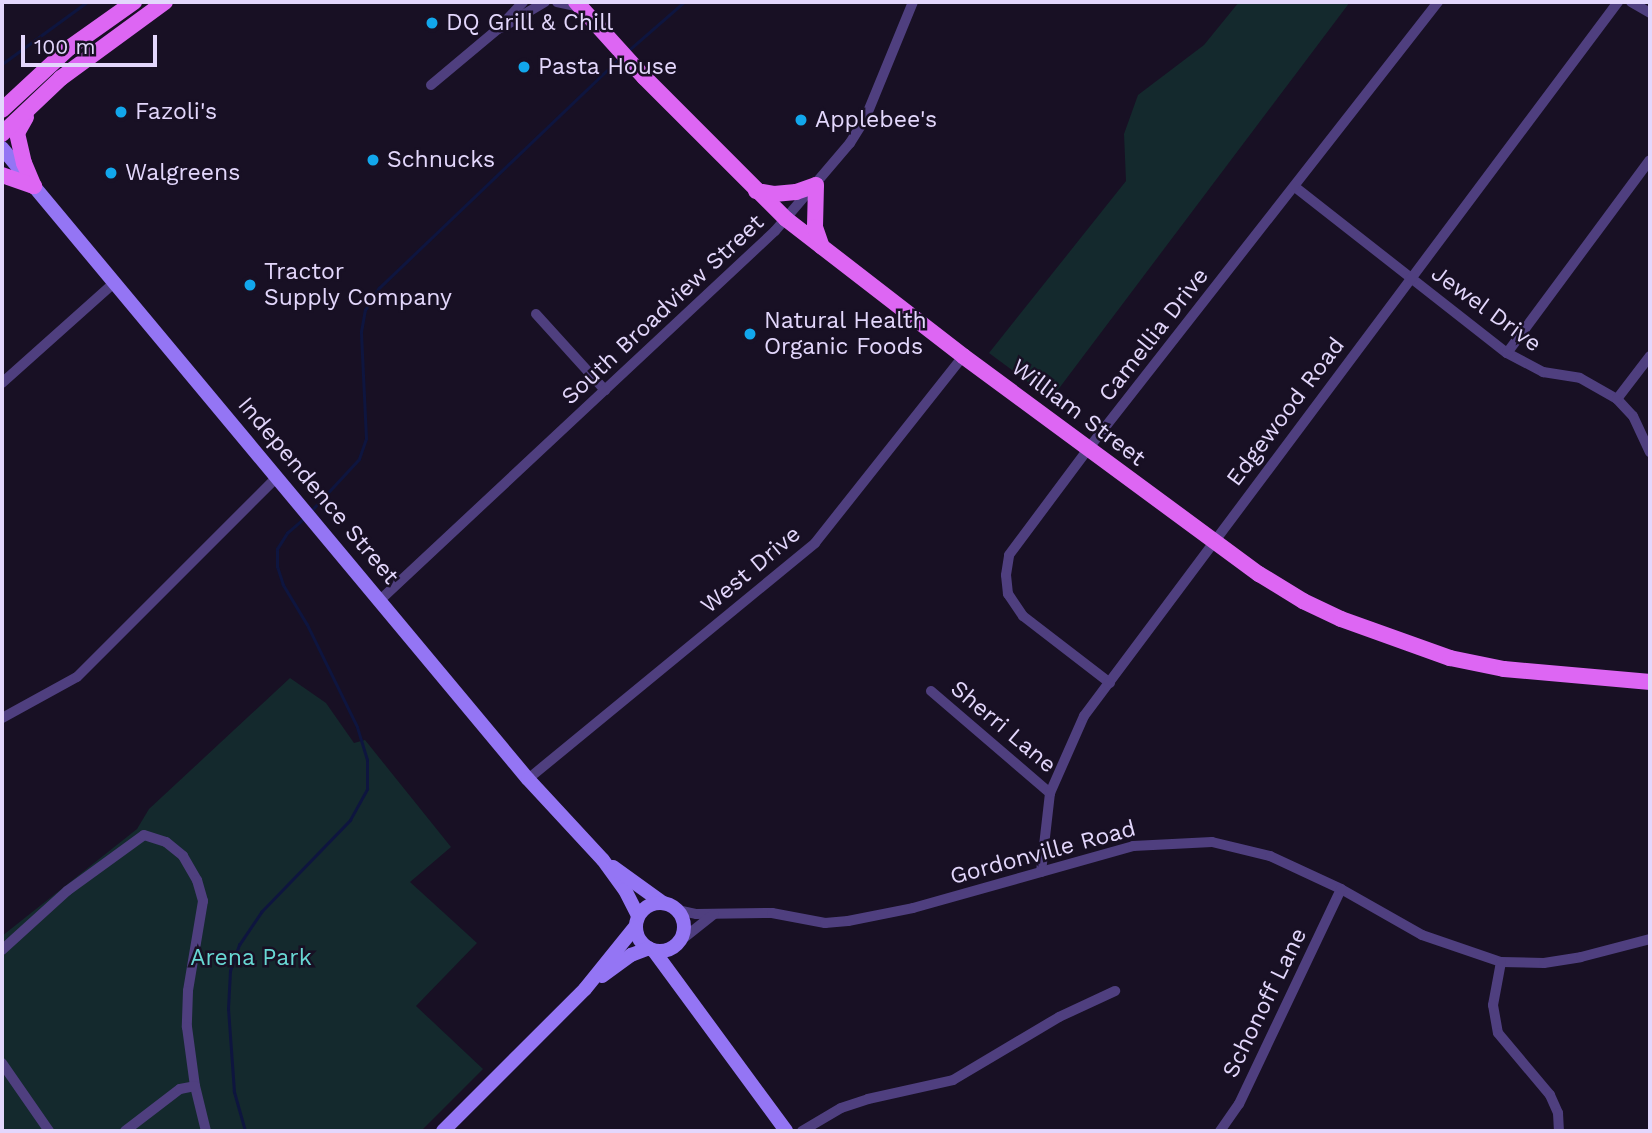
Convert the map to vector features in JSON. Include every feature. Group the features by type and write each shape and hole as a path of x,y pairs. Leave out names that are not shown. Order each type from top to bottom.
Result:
{"main road":[{"path":"2,110 69,48 134,2"},
{"path":"2,134 61,78 165,2"},
{"name":"William Street","path":"578,5 645,77 786,219 963,356 1212,542 1303,601 1414,647 1504,669 1650,682"},
{"path":"2,99 25,88"},
{"path":"34,186 24,163 17,133 36,102"},
{"path":"2,175 34,186"},
{"path":"756,191 774,194 796,192 816,185 816,227 822,247"}],"street":[{"path":"431,85 498,29 523,2"},
{"path":"498,29 545,2"},
{"path":"557,2 578,5"},
{"name":"South Broadview Street","path":"379,601 758,251 816,185 864,119 913,2"},
{"name":"Camellia Drive","path":"1110,683 1023,616 1008,594 1006,575 1009,555 1088,449 1438,2"},
{"name":"Edgewood Road","path":"1041,872 1050,793 1084,716 1618,2"},
{"path":"1630,2 1650,13"},
{"name":"Independence Street","path":"2,148 528,779 603,860 663,903"},
{"path":"1507,352 1650,160"},
{"name":"Jewel Drive","path":"1295,187 1507,352 1543,372 1580,378 1617,399 1633,416 1650,452"},
{"path":"2,383 115,282"},
{"path":"537,314 606,390"},
{"name":"West Drive","path":"528,779 815,543 963,356"},
{"path":"1617,399 1650,356"},
{"path":"2,718 77,677 277,477"},
{"name":"Sherri Lane","path":"931,691 1050,793"},
{"path":"2,950 67,891 144,835 166,842 183,856 197,880 203,901 187,1015 195,1086 206,1131"},
{"name":"Gordonville Road","path":"677,910 696,914 772,913 825,923 848,921 913,908 1133,846 1212,842 1270,856 1341,889 1422,935 1501,962 1544,963 1581,957 1650,939"},
{"name":"Independence Street","path":"603,860 637,921"},
{"name":"Schonoff Lane","path":"1220,1131 1238,1104 1341,889"},
{"path":"443,1131 587,987 646,906 663,903 677,910 684,920 678,965 686,992"},
{"path":"587,987 631,955 671,949 715,914"},
{"path":"637,921 640,942 652,950 686,992 786,1131"},
{"path":"1501,962 1493,1005 1497,1033 1550,1095 1558,1113 1559,1131"},
{"path":"802,1131 841,1108 868,1099 953,1080 1059,1017 1115,991"},
{"path":"2,1063 49,1131"},
{"path":"125,1131 180,1089 195,1086"}],"green space":[{"path":"1239,2 1350,2 1051,399 989,353 1126,181 1124,134 1138,95 1204,45"},
{"name":"Arena Park","path":"290,678 326,703 354,743 365,740 451,847 410,882 477,943 416,1006 483,1069 421,1131 2,1131 2,936 137,829 149,809"}],"waterway":[{"path":"2,64 87,2"},
{"path":"629,50 684,2"},
{"path":"310,512 359,459 366,439 361,332 365,310 379,288 619,59"},
{"path":"245,1131 234,1092 228,1009 230,971 239,945 261,912 350,820 367,789 367,760 357,727 307,625 283,585 277,567 277,549 287,533 303,519"}],"place":[{"name":"DQ Grill & Chill","path":"432,23"},
{"name":"Pasta House","path":"524,67"},
{"name":"Fazoli's","path":"121,112"},
{"name":"Applebee's","path":"801,120"},
{"name":"Schnucks","path":"373,160"},
{"name":"Walgreens","path":"111,173"},
{"name":"Tractor Supply Company","path":"250,285"},
{"name":"Natural Health Organic Foods","path":"750,334"}]}
